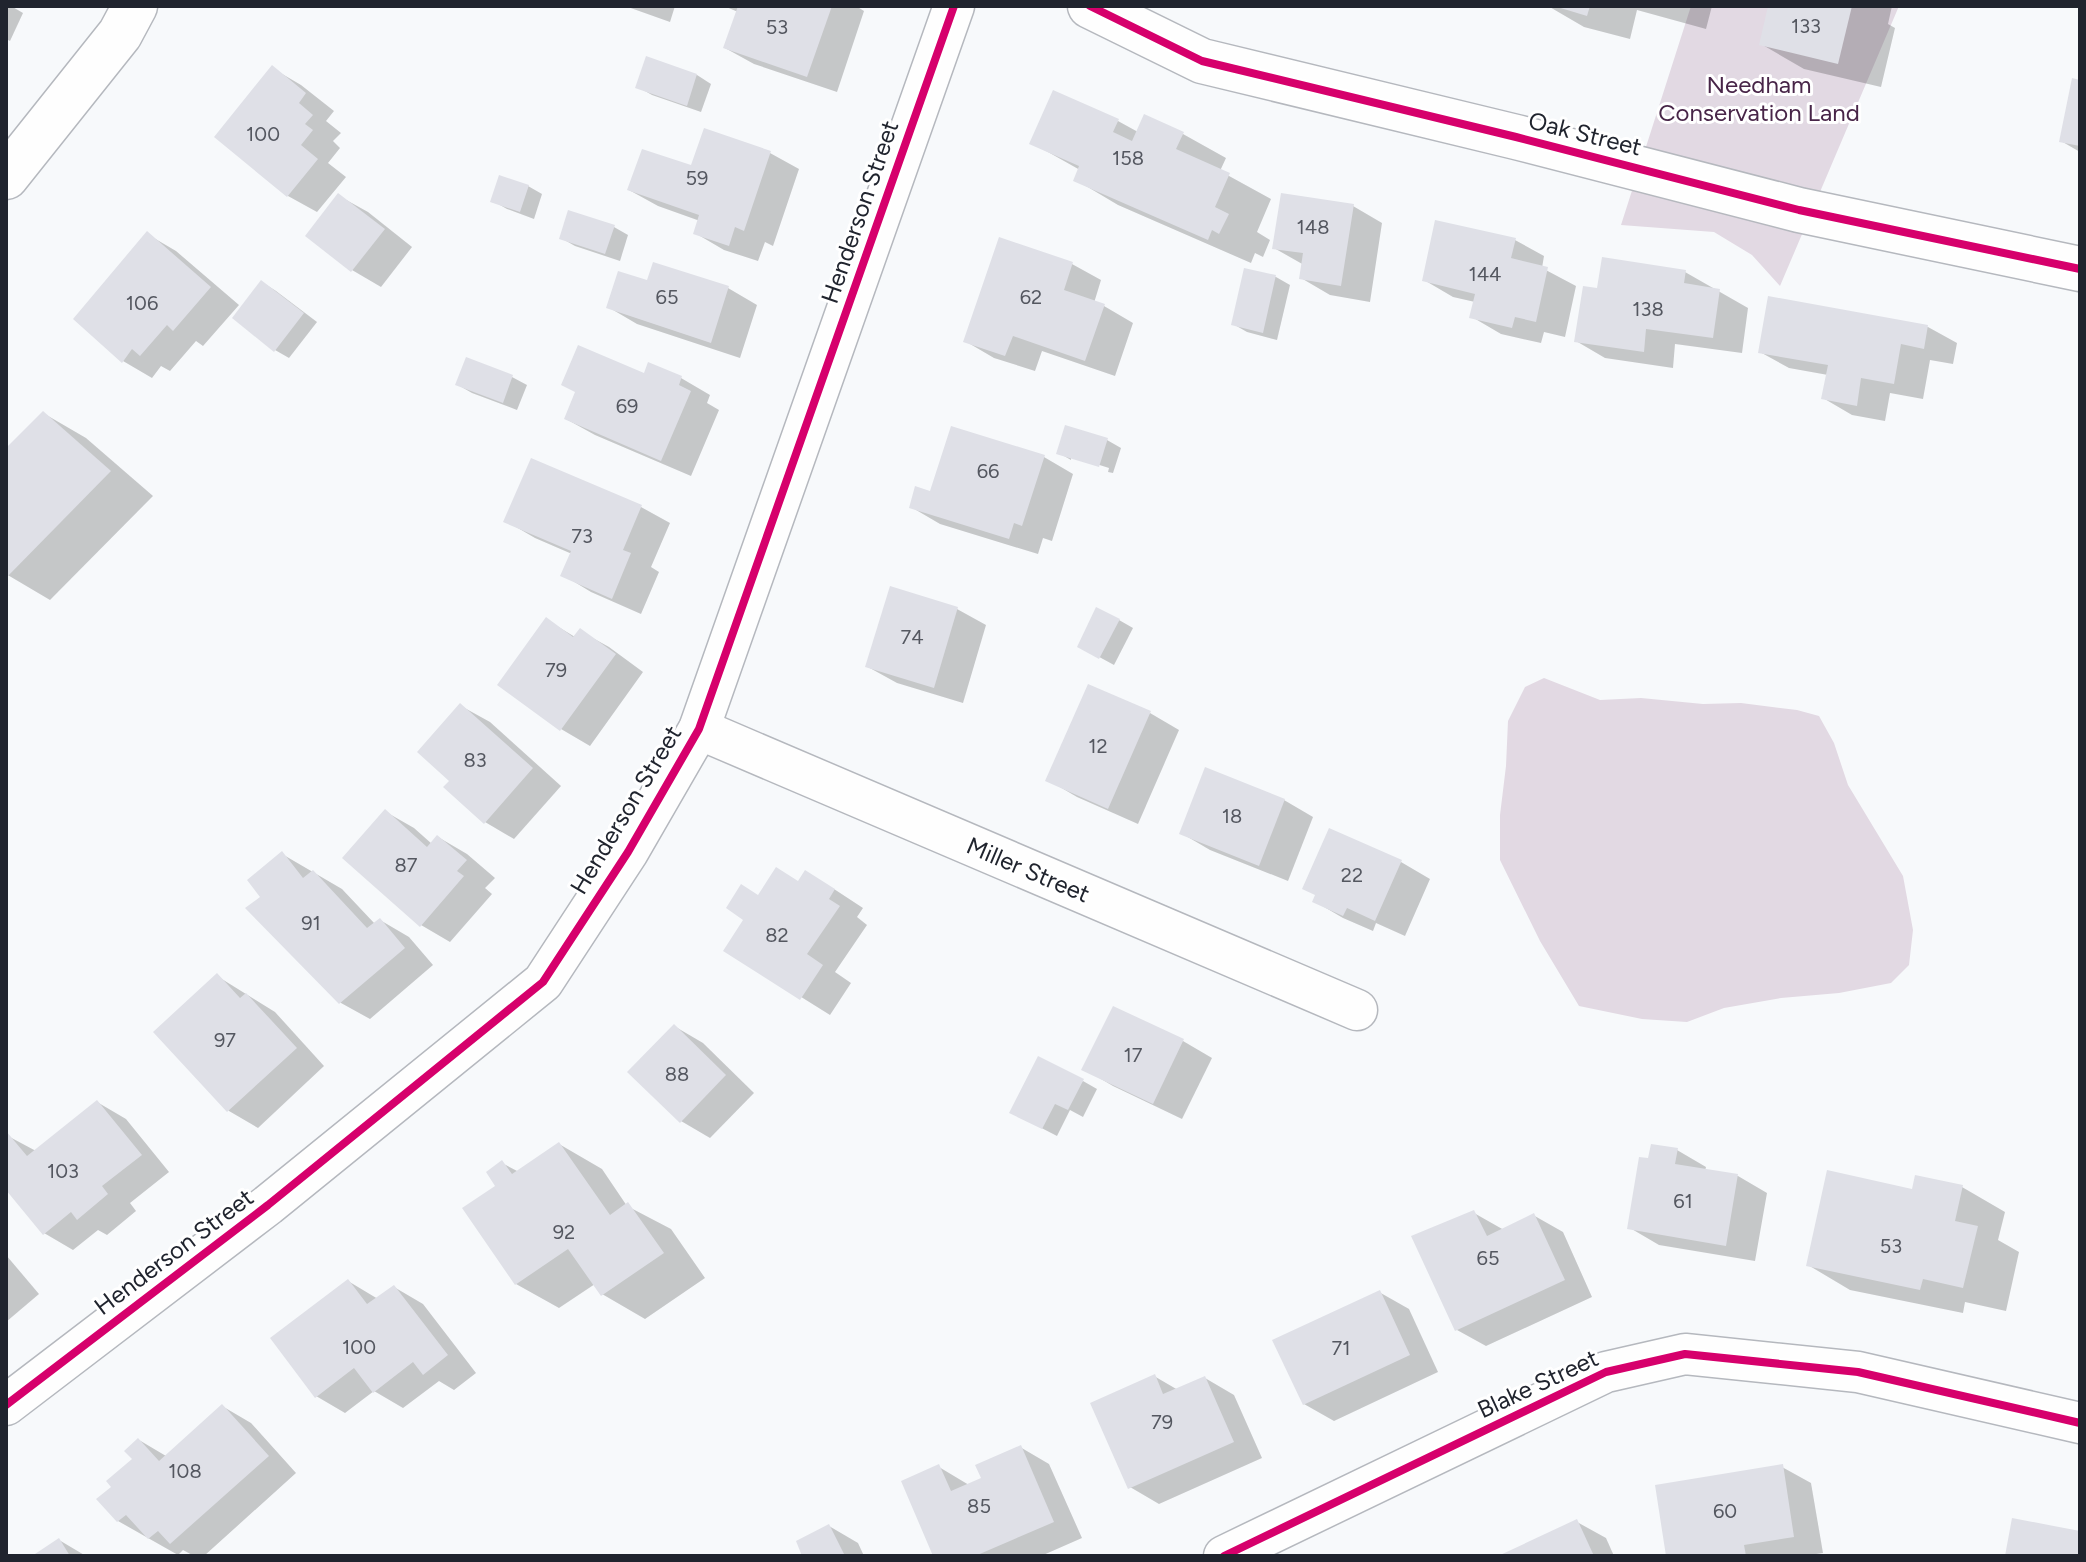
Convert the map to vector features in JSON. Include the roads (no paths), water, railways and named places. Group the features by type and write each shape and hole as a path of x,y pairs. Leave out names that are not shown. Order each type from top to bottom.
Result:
{"street":[{"path":"6,177 120,34 135,6"},
{"name":"Henderson Street","path":"6,1405 268,1205 543,982 628,852 699,729 954,6"},
{"name":"Oak Street","path":"1090,6 1202,61 1799,210 2080,269"},
{"name":"Miller Street","path":"699,729 1357,1010"},
{"name":"Blake Street","path":"1224,1556 1606,1372 1685,1354 1858,1372 2080,1423"}],"park label":[{"name":"Needham Conservation Land","path":"1759,99"}]}
